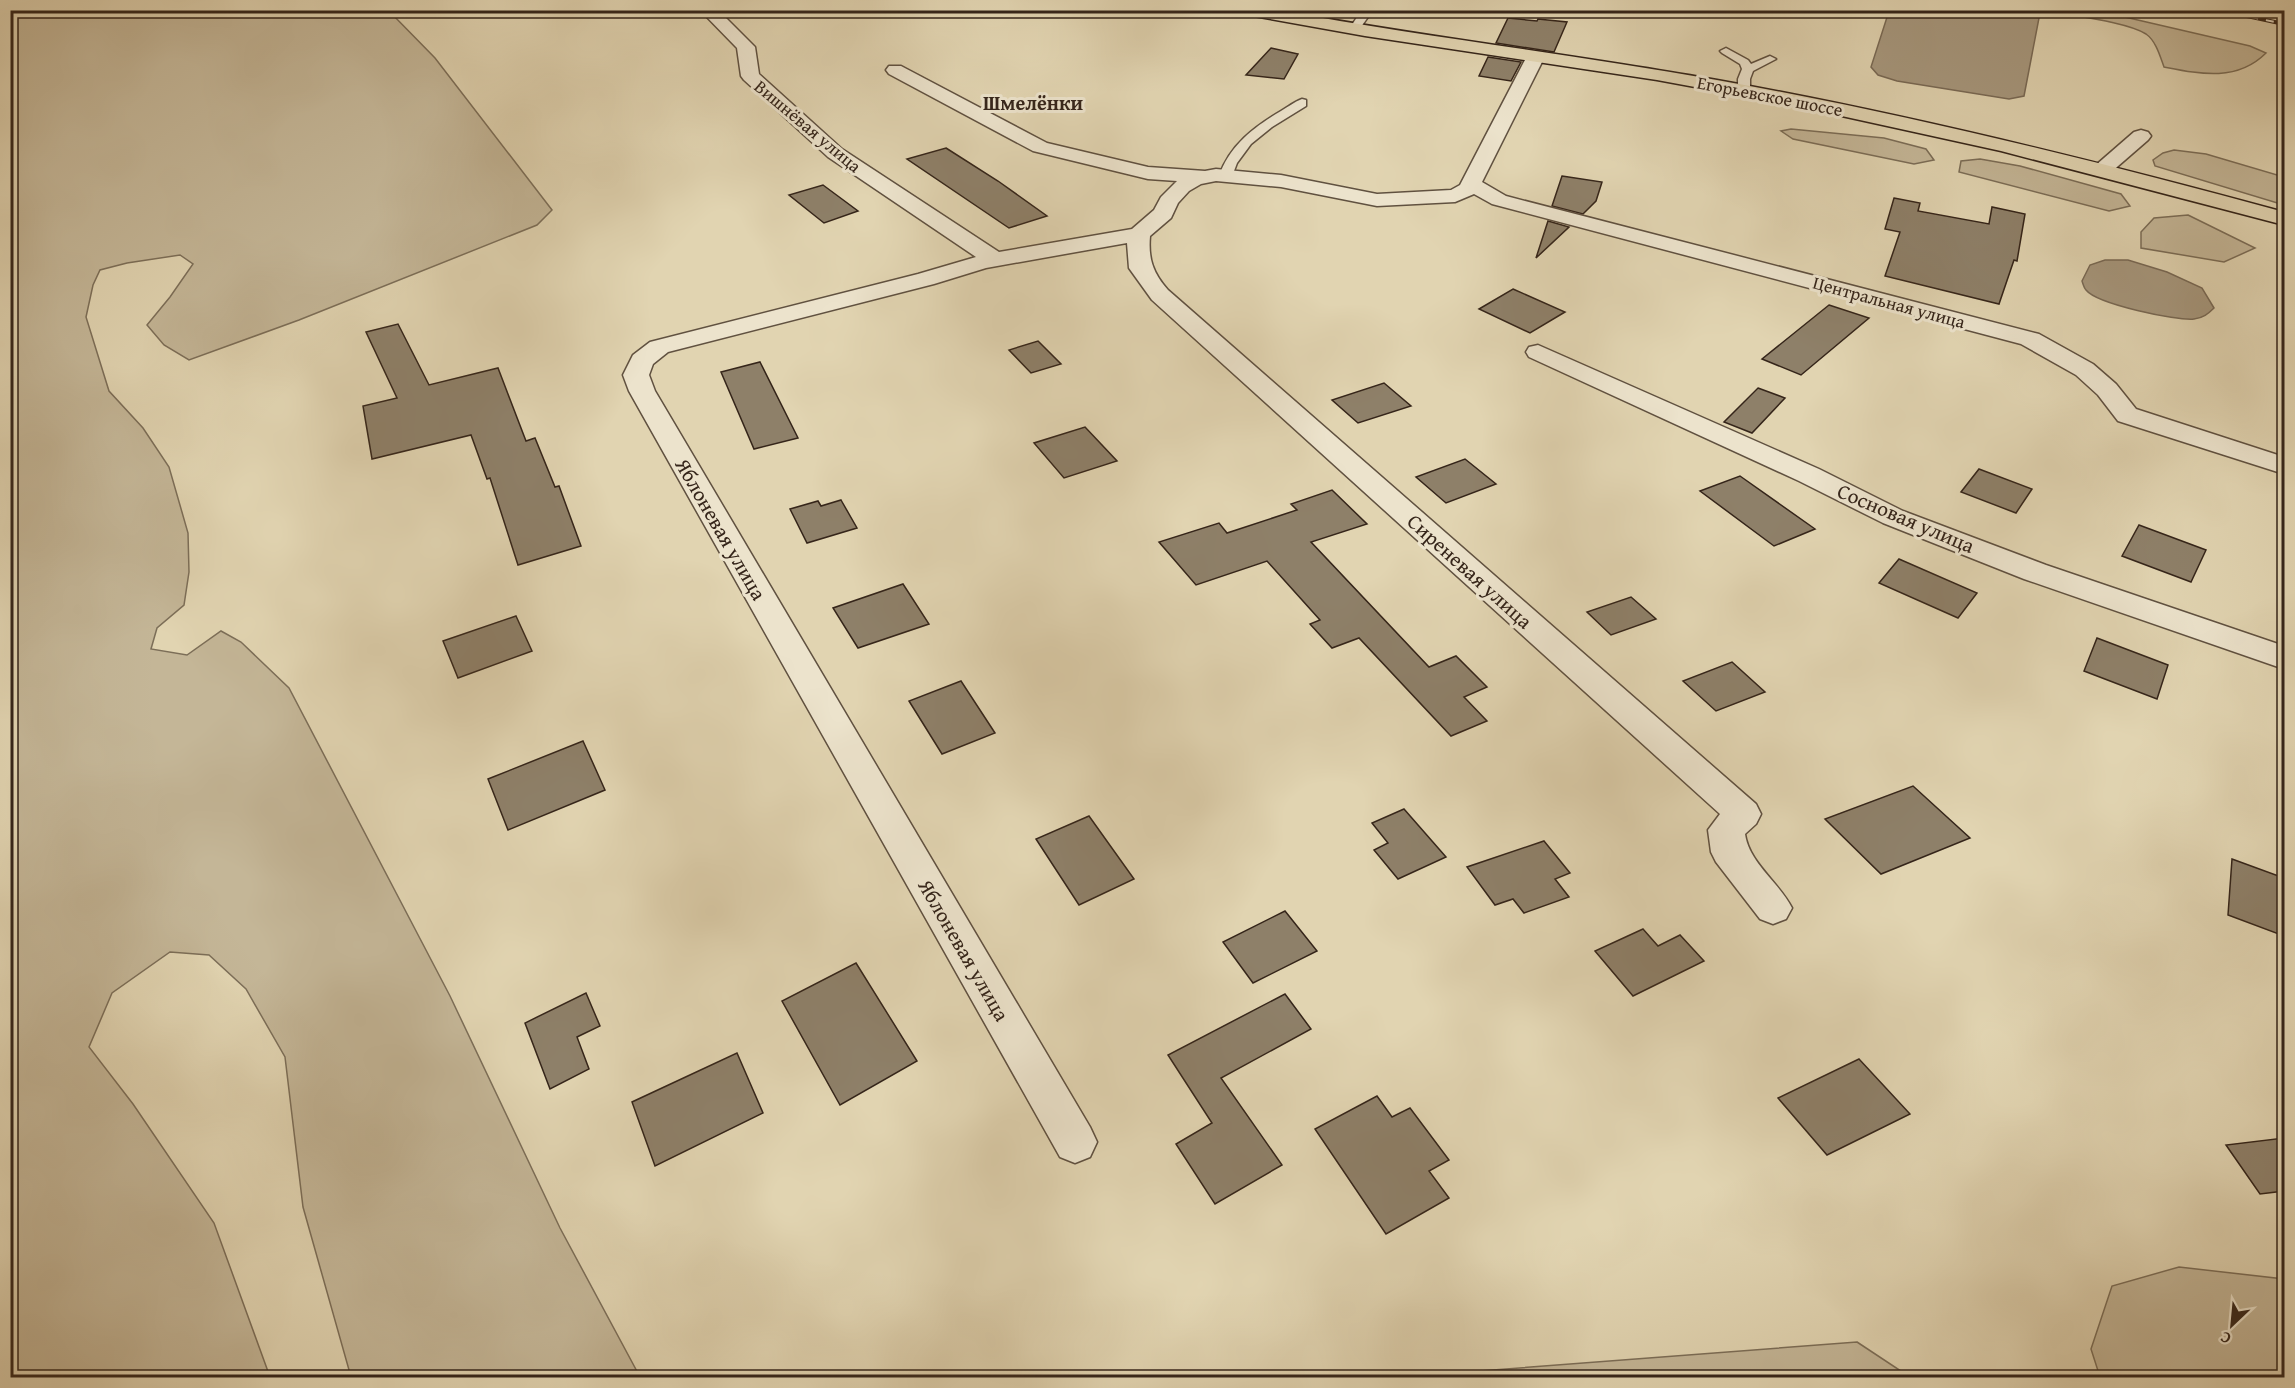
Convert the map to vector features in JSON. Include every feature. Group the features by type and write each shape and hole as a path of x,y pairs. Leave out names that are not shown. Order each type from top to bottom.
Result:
{"main road":[{"name":"Егорьевское шоссе","path":"1248,10 1354,29 1744,90 1941,131 2103,169 2284,219"}],"street":[{"name":"Вишнёвая улица","path":"708,10 746,47 750,76 835,153 995,260"},
{"path":"895,70 1040,147 1148,173 1281,181 1377,200 1455,196 1468,189 1536,56"},
{"path":"2103,169 2142,136"},
{"path":"1139,234 1163,213 1168,201 1182,187 1195,179 1205,177"},
{"name":"Центральная улица","path":"1471,184 1499,200 2030,339 2063,354 2090,372 2116,397 2127,414 2284,466"},
{"name":"Яблоневая улица","path":"1075,1142 642,392 636,375 642,360 659,347 995,260 1139,234"},
{"name":"Сиреневая улица","path":"1139,234 1137,255 1142,274 1160,295 1743,814 1726,830 1729,852 1773,908"},
{"name":"Сосновая улица","path":"1538,352 1809,475 1893,517 2035,572 2284,658"}],"lane":[{"path":"1354,29 1368,10"},
{"path":"1726,51 1744,62 1748,69"},
{"path":"1744,90 1744,79 1748,69 1770,59"},
{"path":"1226,176 1228,166 1242,146 1302,103"}],"shaded area":[{"path":"2017,10 2039,18 2024,96 2009,99 1897,81 1878,75 1871,67 1889,11"},
{"path":"10,11 389,11 435,58 552,210 537,225 299,320 189,360 164,345 147,325 193,264 180,255 127,263 100,270 93,285 86,317 109,391 143,428 169,467 188,533 189,572 184,605 157,628 151,649 187,655 221,631 241,642 289,688 450,996 560,1228 640,1377 351,1377 303,1207 285,1057 246,989 209,955 170,952 112,993 89,1047 133,1104 214,1223 270,1377 11,1377"},
{"path":"2049,11 2099,11 2250,46 2266,53 2243,68 2218,74 2164,67 2157,49 2146,34 2126,26"},
{"path":"1791,129 1884,138 1926,149 1934,160 1914,164 1793,139 1781,131"},
{"path":"2174,150 2206,154 2284,177 2284,205 2155,166 2153,160 2163,153"},
{"path":"1980,159 2020,166 2121,194 2130,206 2109,211 1959,172 1961,161"},
{"path":"2188,215 2255,248 2224,262 2141,248 2141,232 2154,218"},
{"path":"2105,260 2128,260 2167,272 2202,288 2214,308 2200,318 2185,319 2105,301 2086,290 2082,281 2090,265"},
{"path":"2179,1267 2284,1279 2284,1377 2100,1377 2091,1349 2112,1286"},
{"path":"1857,1342 1910,1377 1422,1377 1427,1375"}],"building":[{"path":"1508,18 1567,22 1554,52 1496,43"},
{"path":"1271,48 1298,54 1284,79 1246,75"},
{"path":"1488,57 1521,62 1511,81 1479,76"},
{"path":"946,148 1047,216 1009,228 907,159"},
{"path":"1562,176 1602,182 1596,201 1583,214 1552,206"},
{"path":"823,185 858,211 824,223 789,195"},
{"path":"1894,198 1920,203 1918,211 1989,224 1992,207 2025,214 2017,261 2014,260 1999,304 1885,276 1900,232 1885,229"},
{"path":"1548,221 1569,227 1536,258"},
{"path":"1513,289 1565,312 1530,333 1479,309"},
{"path":"1829,305 1869,318 1801,375 1762,359"},
{"path":"398,324 429,385 498,368 526,441 535,438 555,487 559,486 581,546 518,565 490,478 487,479 471,435 372,459 363,406 397,398 366,332"},
{"path":"1038,341 1061,364 1031,373 1009,350"},
{"path":"760,362 798,438 754,449 721,372"},
{"path":"1384,383 1411,406 1358,423 1332,400"},
{"path":"1758,388 1785,398 1752,433 1724,422"},
{"path":"1085,427 1117,461 1064,478 1034,443"},
{"path":"1465,459 1496,484 1446,503 1416,477"},
{"path":"1979,469 2032,489 2016,513 1961,492"},
{"path":"1740,476 1815,529 1774,546 1700,491"},
{"path":"1332,490 1367,524 1311,542 1429,667 1456,656 1487,687 1464,697 1487,721 1451,736 1359,638 1332,648 1310,624 1320,620 1267,561 1196,585 1159,542 1219,523 1227,533 1297,510 1291,504"},
{"path":"841,500 857,528 807,543 790,509 818,501 821,506"},
{"path":"2139,525 2206,550 2191,582 2122,556"},
{"path":"1899,559 1977,593 1958,618 1879,583"},
{"path":"903,584 929,624 858,648 833,608"},
{"path":"1631,597 1656,619 1611,635 1587,612"},
{"path":"516,616 532,651 458,678 443,641"},
{"path":"2097,638 2168,665 2157,699 2084,671"},
{"path":"1732,662 1765,692 1716,711 1683,681"},
{"path":"961,681 995,733 942,754 909,701"},
{"path":"583,741 605,790 508,830 488,779"},
{"path":"1913,786 1970,838 1881,874 1825,819"},
{"path":"1404,809 1446,857 1398,879 1374,850 1388,843 1372,823"},
{"path":"1089,816 1134,879 1079,905 1036,839"},
{"path":"1544,841 1570,873 1555,879 1569,897 1524,913 1513,899 1495,905 1467,867"},
{"path":"2232,859 2284,878 2284,936 2228,915"},
{"path":"1285,911 1317,951 1253,983 1223,942"},
{"path":"1643,929 1658,946 1680,935 1704,961 1633,996 1595,951"},
{"path":"856,963 917,1061 840,1105 782,1001"},
{"path":"586,993 600,1026 577,1037 589,1069 550,1089 525,1023"},
{"path":"1285,994 1311,1029 1221,1078 1282,1165 1215,1204 1176,1144 1212,1123 1168,1055"},
{"path":"737,1053 763,1113 655,1166 632,1102"},
{"path":"1859,1059 1910,1114 1827,1155 1778,1098"},
{"path":"1377,1096 1392,1117 1410,1108 1449,1160 1429,1171 1449,1198 1386,1234 1315,1129"},
{"path":"2284,1138 2284,1191 2260,1194 2226,1145"}],"railway":[{"path":"2219,10 2284,24"}],"district":[{"name":"Шмелёнки","path":"1033,102"}]}
